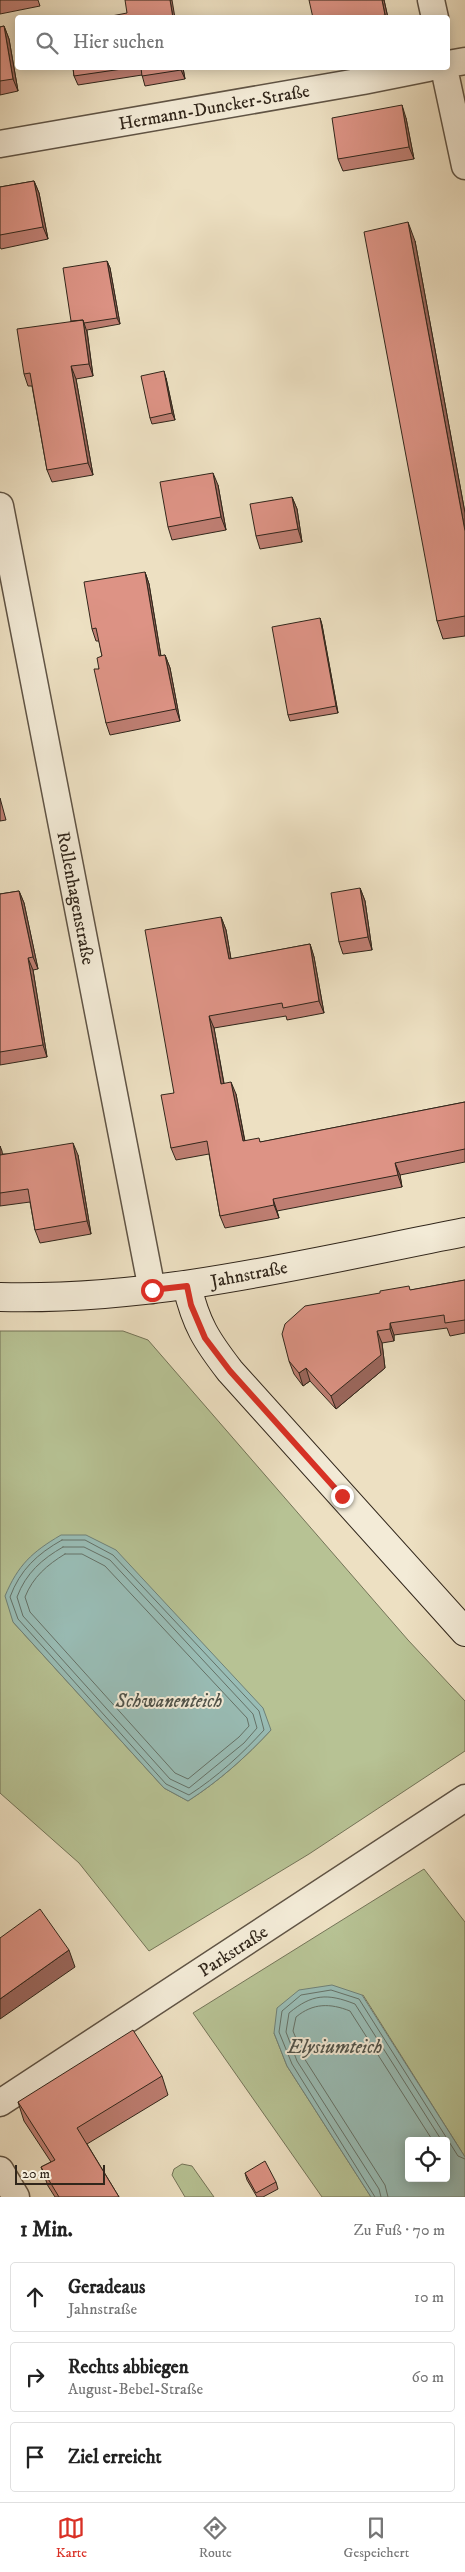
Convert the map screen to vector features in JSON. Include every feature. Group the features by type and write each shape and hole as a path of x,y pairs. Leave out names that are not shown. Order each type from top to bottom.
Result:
{"main road":[{"name":"Jahnstraße","path":"0,1297 40,1298 187,1286 465,1232"},
{"path":"187,1286 191,1305 205,1338 230,1371 465,1632"}],"street":[{"path":"431,0 434,15"},
{"path":"450,64 465,61"},
{"name":"Hermann-Duncker-Straße","path":"0,144 418,70"},
{"path":"444,70 465,166"},
{"name":"Rollenhagenstraße","path":"0,506 152,1290"},
{"name":"Parkstraße","path":"0,2103 465,1798"},
{"path":"0,2170 16,2197"}],"green space":[{"path":"0,1331 123,1331 148,1340 408,1640 465,1701 465,1751 309,1854 149,1951 79,1863 0,1793","holes":["13,1622 271,1730 232,1768 188,1801 164,1788"]},
{"path":"424,1869 465,1922 465,2157 363,1995 274,2033 287,2066 371,2197 322,2197 193,2013"},
{"path":"182,2164 192,2166 214,2197 185,2197 172,2175 174,2169"}],"water":[{"name":"Schwanenteich","path":"61,1535 86,1535 116,1550 263,1708 271,1730 232,1768 188,1801 164,1788 13,1622 5,1596 10,1585 27,1560 42,1547"},
{"name":"Elysiumteich","path":"332,1985 362,1995 465,2157 465,2197 371,2197 287,2066 274,2033 277,2008 299,1990"}],"building":[{"path":"125,0 170,0 172,15 117,15 127,13"},
{"path":"309,0 382,0 385,15 312,15"},
{"path":"4,26 13,79 0,81 0,27"},
{"path":"73,70 115,70 74,76"},
{"path":"141,70 181,70 142,76"},
{"path":"402,105 409,147 338,159 332,118"},
{"path":"34,181 43,227 0,235 0,187"},
{"path":"408,222 465,531 465,616 437,621 364,232"},
{"path":"107,261 117,318 84,323 83,320 71,321 63,268"},
{"path":"83,320 89,364 71,366 88,463 47,470 30,373 24,374 17,329"},
{"path":"164,371 172,413 150,418 141,376"},
{"path":"213,473 221,517 168,527 160,482"},
{"path":"292,497 298,529 256,536 250,504"},
{"path":"145,572 159,656 165,655 176,709 106,723 94,669 99,669 97,658 102,656 96,628 92,629 84,582"},
{"path":"320,618 336,706 288,715 272,627"},
{"path":"360,888 368,937 339,942 331,893"},
{"path":"19,891 33,957 28,958 43,1045 0,1052 0,894"},
{"path":"221,917 229,959 310,944 319,1001 283,1008 282,1003 209,1016 221,1084 231,1082 243,1141 259,1138 260,1142 465,1102 465,1149 395,1163 398,1175 273,1199 274,1205 220,1216 207,1141 171,1148 161,1095 174,1093 145,930"},
{"path":"73,1143 87,1221 35,1230 28,1189 0,1193 0,1155"},
{"path":"465,1280 465,1320 445,1323 444,1315 390,1323 390,1329 377,1331 381,1355 331,1396 306,1368 299,1373 289,1361 282,1334 285,1324 305,1306 409,1286 410,1290"},
{"path":"40,1909 69,1950 0,1999 0,1938"},
{"path":"133,2030 162,2076 77,2128 119,2197 59,2197 41,2167 55,2160 18,2102"},
{"path":"265,2161 276,2182 256,2193 245,2173"}],"route":[{"path":"152,1290 187,1286 191,1305 205,1338 230,1371 342,1496"}]}
